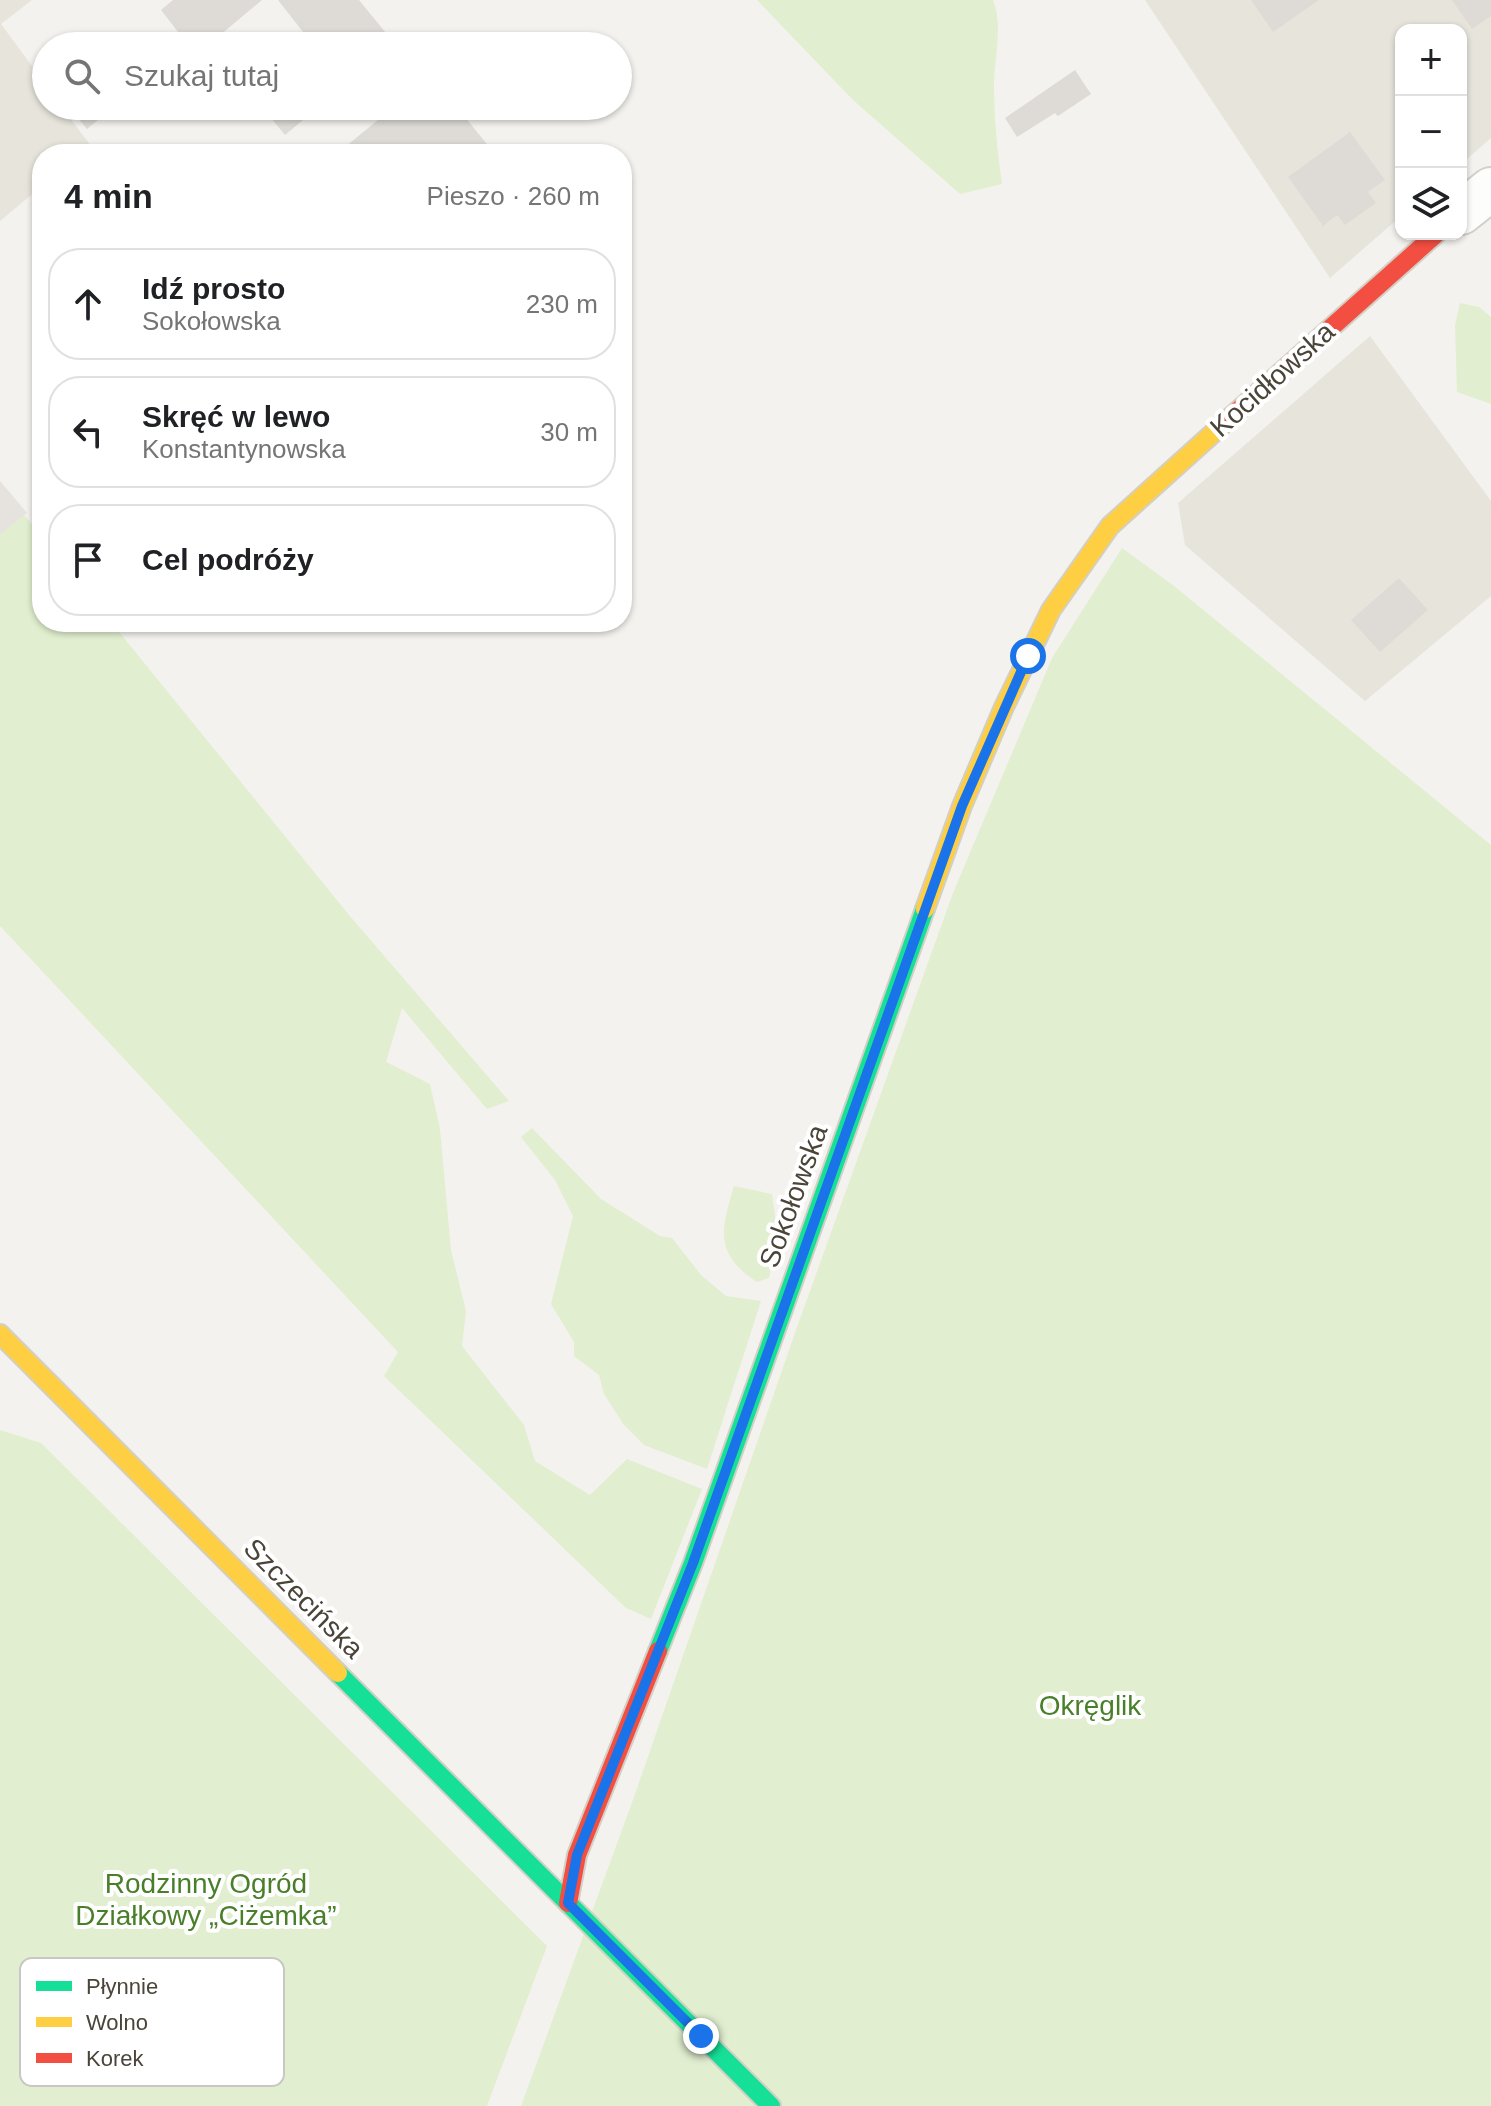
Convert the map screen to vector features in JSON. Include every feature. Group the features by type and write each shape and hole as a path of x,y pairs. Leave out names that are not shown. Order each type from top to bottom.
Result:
{"street":[{"path":"1467,208 1491,189"},
{"name":"Kocidłowska","path":"1110,526 1429,240"},
{"name":"Sokołowska","path":"568,1903 577,1855 693,1563 962,806 1004,707 1051,610 1110,526"},
{"name":"Szczecińska","path":"0,1334 771,2106"}],"shaded area":[{"path":"0,0 32,0 1,24 32,66 32,120 72,120 90,144 32,144 32,194 0,221"},
{"path":"1145,0 1491,0 1491,138 1467,159 1467,24 1395,24 1395,221 1330,278"},
{"path":"1370,336 1491,501 1491,596 1365,701 1185,545 1178,503"},
{"path":"0,481 27,513 0,535"}],"green space":[{"path":"757,0 993,0 998,30 994,82 1002,184 960,194 853,100"},
{"path":"1460,303 1479,307 1491,317 1491,404 1457,392 1455,325"},
{"path":"24,515 32,524 32,632 119,632 349,915 509,1101 487,1109 402,1008 386,1062 430,1084 440,1129 451,1250 466,1311 462,1346 524,1425 535,1461 590,1495 627,1459 702,1489 651,1619 626,1608 384,1376 398,1352 0,926 0,535"},
{"name":"Okręglik","path":"1122,548 1174,586 1491,845 1491,2106 521,2106 634,1797 796,1330 953,893 1052,658"},
{"path":"532,1128 601,1199 660,1236 672,1238 701,1275 726,1296 761,1301 707,1469 644,1445 624,1425 604,1394 599,1375 574,1356 574,1342 551,1304 573,1216 555,1180 521,1137"},
{"path":"734,1186 772,1194 778,1238 769,1278 757,1282 733,1261 724,1240 726,1216"},
{"name":"Rodzinny Ogród Działkowy „Ciżemka”","path":"0,1430 41,1443 547,1946 487,2106 0,2106"}],"building":[{"path":"173,0 262,0 224,32 178,32 161,10"},
{"path":"278,0 359,0 385,32 303,32"},
{"path":"1251,0 1319,0 1273,32"},
{"path":"1452,0 1491,0 1491,16 1472,29"},
{"path":"1075,70 1091,94 1058,116 1055,113 1017,137 1005,118"},
{"path":"80,120 98,120 87,129"},
{"path":"273,120 303,120 285,135"},
{"path":"378,120 467,120 487,144 349,144"},
{"path":"1350,132 1385,180 1368,192 1376,203 1345,225 1337,215 1323,226 1288,177"},
{"path":"1399,578 1428,610 1380,652 1351,620"}],"traffic: fast":[{"path":"658,1651 693,1563 925,909"},
{"path":"338,1673 771,2106"}],"traffic: slow":[{"path":"925,909 962,806 1004,707 1051,610 1110,526 1231,417"},
{"path":"0,1334 338,1673"}],"traffic: jam":[{"path":"1231,417 1429,240"},
{"path":"568,1903 577,1855 658,1651"}],"route":[{"path":"701,2036 568,1903 577,1855 693,1563 962,806 1028,656"}]}
